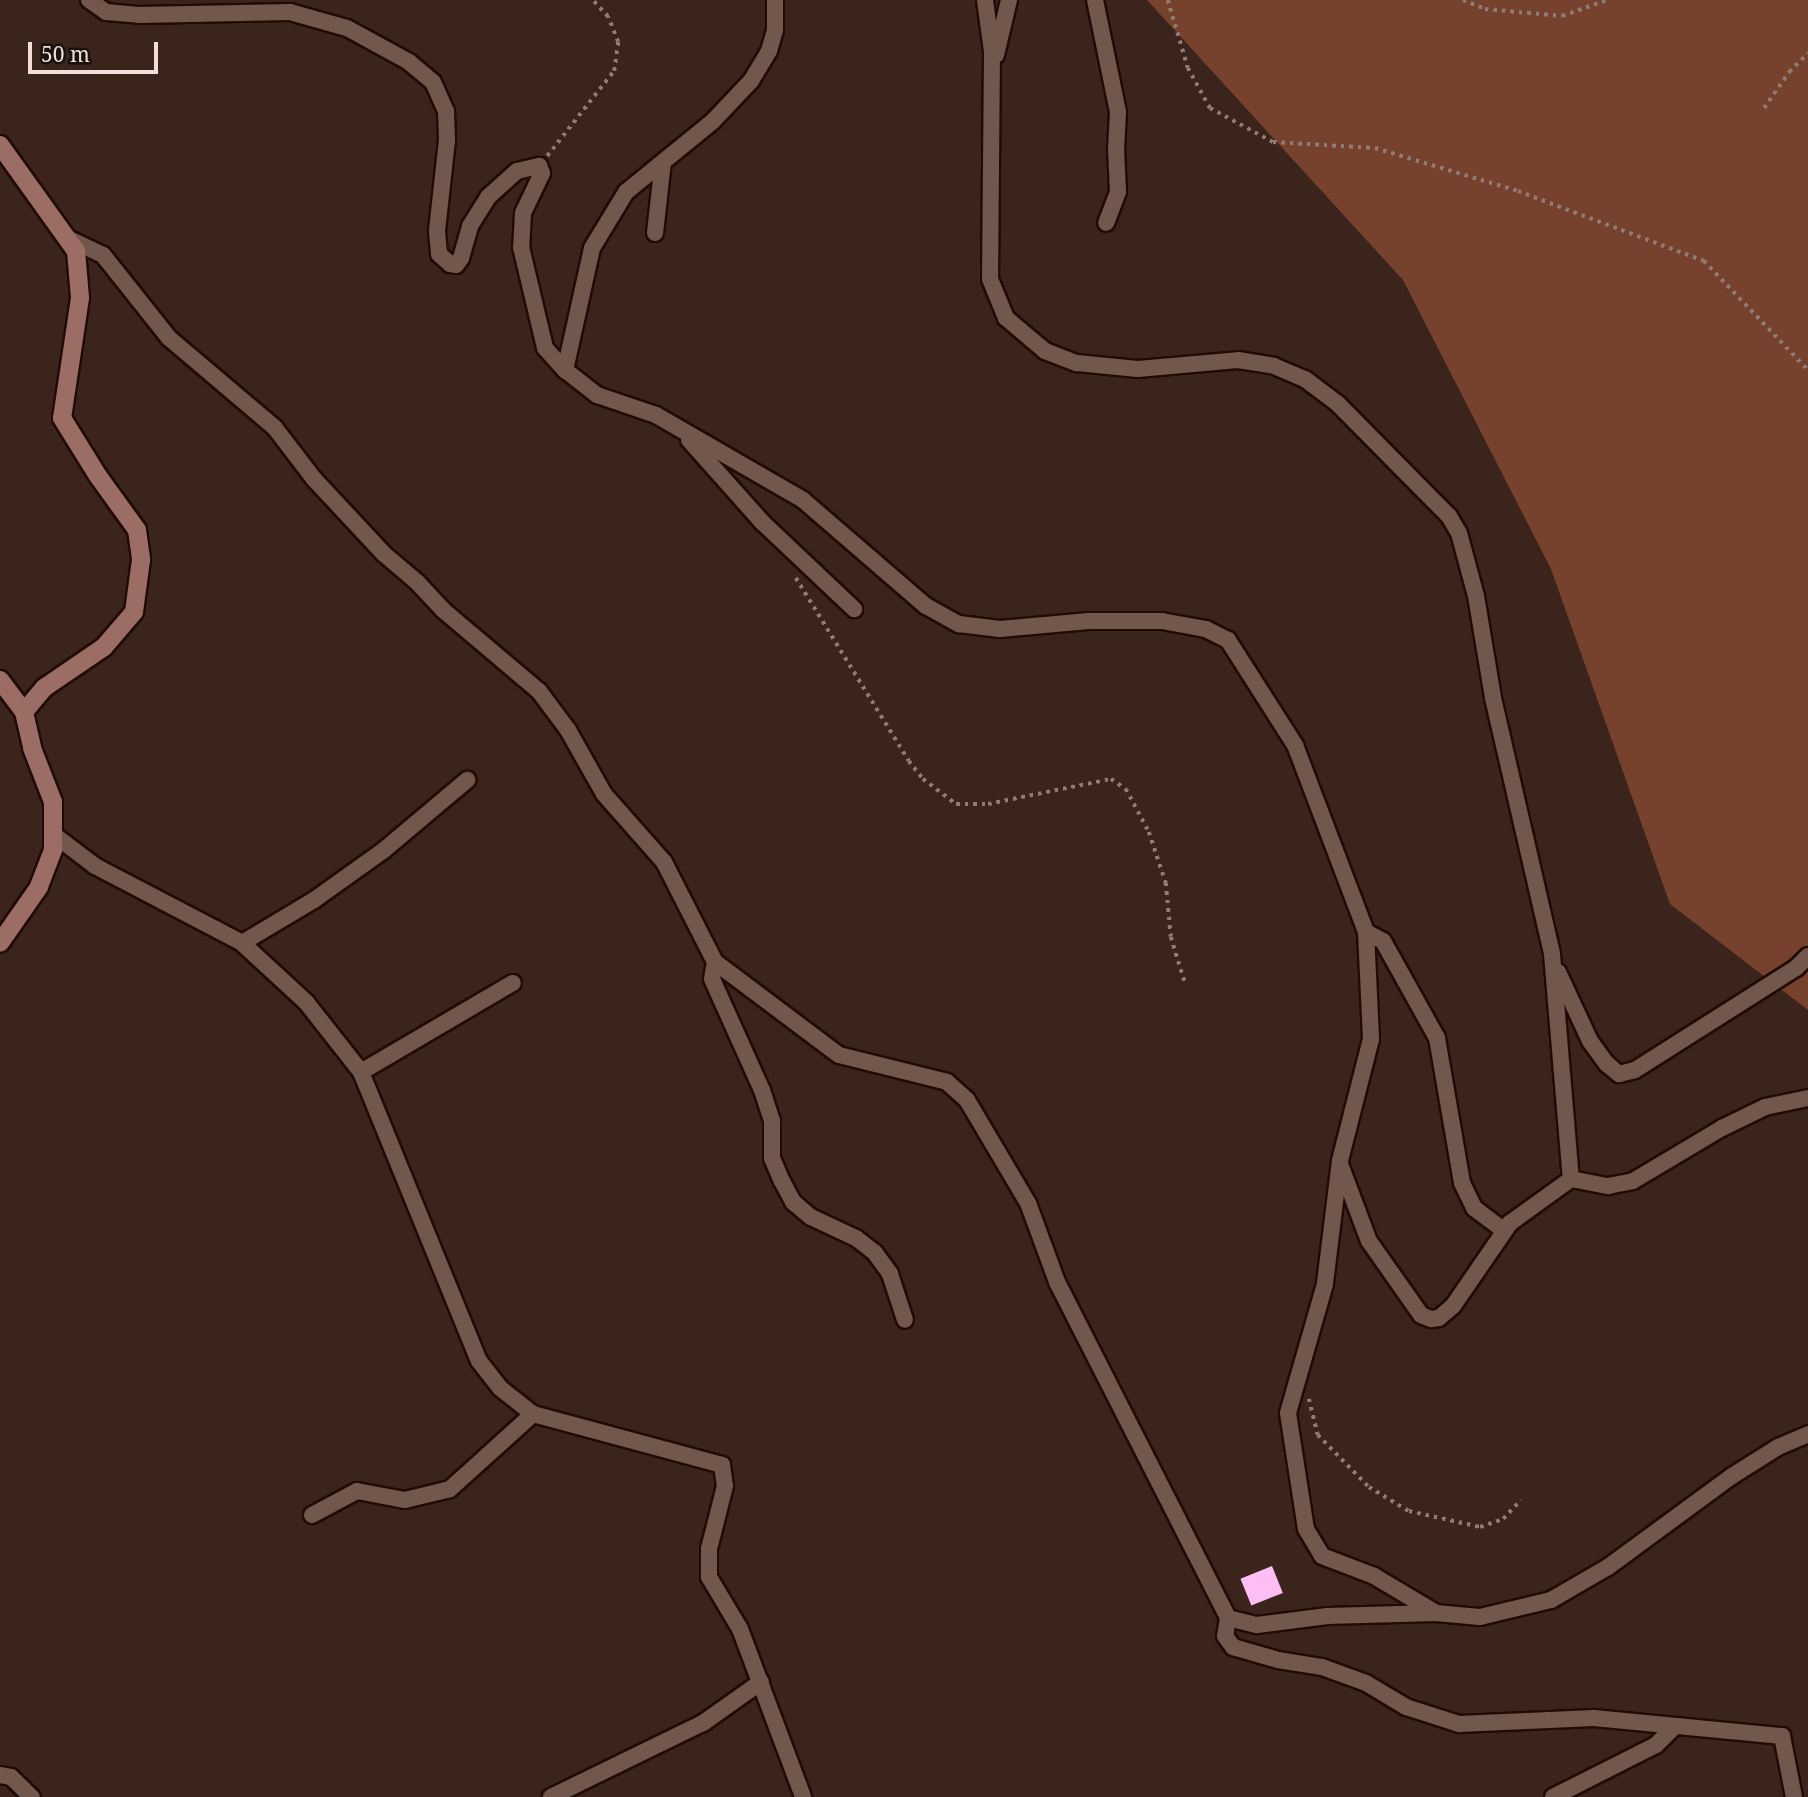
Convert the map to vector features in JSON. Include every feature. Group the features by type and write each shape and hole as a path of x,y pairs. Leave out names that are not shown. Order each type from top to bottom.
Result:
{"street":[{"path":"89,0 106,12 139,15 289,12 347,28 409,62 433,82 446,111 447,140 437,231 439,254 450,264 456,265 461,258 470,226 488,197 517,171 539,166 542,173 523,213 521,247 545,348 565,370 597,395 656,415 803,500 926,606 959,624 1000,629 1089,621 1162,621 1206,629 1228,640 1295,745 1366,932 1371,1039 1340,1161 1325,1284 1302,1373 1288,1413 1306,1529 1322,1556 1374,1576 1436,1614"},
{"path":"565,370 592,248 626,192 713,121 751,81 769,51 775,30 775,0"},
{"path":"985,0 992,71 990,279 1006,318 1045,351 1077,363 1138,369 1238,360 1274,366 1305,379 1338,404 1450,516 1459,533 1476,596 1493,698 1553,960 1571,1179"},
{"path":"992,71 1009,0"},
{"path":"1095,0 1118,112 1118,192 1106,223"},
{"path":"0,145 76,251 80,298 62,418 98,476 138,530 141,561 134,612 104,647 44,688 24,712"},
{"path":"655,233 663,162"},
{"path":"65,237 103,255 169,338 275,428 314,479 384,554 417,582 443,610 539,691 568,730 604,794 664,862 715,962 839,1055 947,1083 967,1100 1028,1203 1057,1282 1228,1618 1225,1636 1233,1647 1278,1660 1322,1667 1366,1683 1406,1707 1459,1724 1594,1718 1673,1728 1782,1736 1794,1797"},
{"path":"678,428 762,522 854,609"},
{"path":"0,680 24,712 32,748 53,802 53,850 38,887 0,943"},
{"path":"242,943 314,900 384,850 467,780"},
{"path":"53,834 95,866 242,943 306,1002 360,1072 479,1361 499,1388 533,1414 722,1465 725,1486 709,1549 709,1577 740,1629 803,1797"},
{"path":"1366,932 1383,941 1437,1038 1462,1183 1474,1208 1503,1230 1571,1179 1608,1186 1633,1181 1722,1128 1765,1107 1792,1099 1808,1098"},
{"path":"1553,960 1590,1041 1607,1064 1619,1074 1635,1070 1796,968 1808,956"},
{"path":"715,962 712,979 765,1100 772,1121 772,1158 793,1202 811,1217 856,1238 875,1253 890,1274 905,1320"},
{"path":"360,1072 513,983"},
{"path":"1340,1161 1369,1241 1425,1318 1439,1318 1453,1306 1510,1223"},
{"path":"312,1515 358,1491 405,1500 450,1489 533,1414"},
{"path":"1228,1618 1257,1625 1327,1616 1436,1614 1480,1617 1551,1600 1608,1567 1732,1476 1778,1447 1808,1434"},
{"path":"551,1797 703,1723 761,1682"},
{"path":"1553,1797 1656,1745 1673,1728"},
{"path":"0,1775 11,1777 32,1797"}],"path":[{"path":"539,166 614,71 618,42 608,17 592,0"},
{"path":"1168,0 1188,68 1210,108 1273,142 1375,148 1517,191 1704,261 1808,370"},
{"path":"1463,0 1485,9 1562,16 1607,0"},
{"path":"1764,108 1789,72 1808,53"},
{"path":"790,569 909,761 923,779 956,804 988,804 1111,779 1126,789 1149,832 1166,883 1171,937 1186,986"},
{"path":"1302,1373 1318,1434 1369,1487 1409,1511 1480,1527 1503,1519 1521,1500"}],"shaded area":[{"path":"1147,0 1808,0 1808,1010 1670,904 1551,569 1403,280"}],"building":[{"path":"1272,1566 1283,1593 1251,1606 1240,1579"}]}
